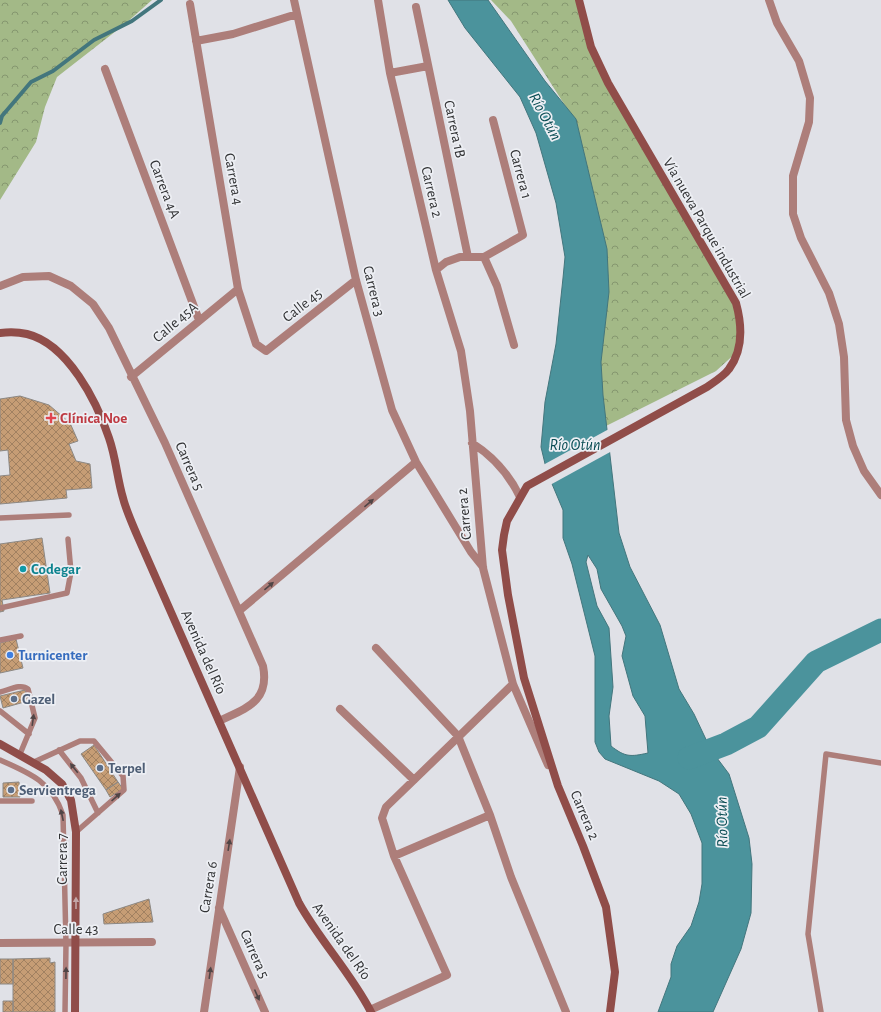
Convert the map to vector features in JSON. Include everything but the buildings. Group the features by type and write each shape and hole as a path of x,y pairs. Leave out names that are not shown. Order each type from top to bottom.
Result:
{"main road":[{"name":"Vía nueva Parque industrial","path":"558,786 524,678 508,595 502,550 507,521 527,486 707,387 729,370 738,351 741,329 736,303 608,83 591,47 578,0"},
{"name":"Avenida del Río","path":"0,333 13,332 28,334 52,347 73,369 86,388 109,439 115,458 123,498 131,520 299,903 321,940 350,976 370,1011"},
{"name":"Carrera 7","path":"0,744 34,762 54,776 68,793 74,810 76,832 75,1012"},
{"name":"Carrera 2","path":"558,786 583,846 606,908 615,972 610,1012"}],"street":[{"name":"Carrera 3","path":"294,0 356,280 392,410 416,462 470,552 483,568"},
{"name":"Carrera 2","path":"378,0 390,73 436,270 461,351 470,411 483,568 513,684 558,786"},
{"path":"769,0 777,23 799,61 810,98 809,122 793,176 794,214 801,238 830,293 839,324 844,357 846,420 853,446 864,471 881,494"},
{"name":"Carrera 4","path":"190,4 238,289 256,344 266,351"},
{"name":"Carrera 1B","path":"416,7 468,257"},
{"path":"196,41 233,34 297,14"},
{"path":"390,73 428,66"},
{"name":"Carrera 4A","path":"105,69 199,320"},
{"name":"Carrera 1","path":"484,257 523,235 493,120"},
{"path":"436,270 446,262 468,257 484,257 497,286 514,345"},
{"name":"Carrera 5","path":"0,286 23,277 49,276 71,286 92,304 105,322 165,443 263,666 265,678 264,689 250,706 220,721"},
{"name":"Calle 45","path":"266,351 356,280"},
{"name":"Calle 45A","path":"131,377 238,289"},
{"path":"472,443 497,462 507,474 520,497"},
{"path":"240,612 416,462"},
{"path":"376,648 458,736 490,815 511,877 566,1012"},
{"path":"370,1011 447,975 394,856 382,818 386,806 513,684"},
{"path":"340,709 414,780"},
{"name":"Carrera 6","path":"204,1012 240,767"},
{"path":"394,856 490,815"},
{"name":"Carrera 5","path":"219,908 265,1012"},
{"name":"Calle 43","path":"0,943 66,944 152,942"}],"lane":[{"path":"0,518 69,515"},
{"path":"0,608 67,593 71,572 68,539"},
{"path":"0,640 21,636"},
{"path":"0,692 20,686 25,686 28,689 35,718 20,754"},
{"path":"0,711 29,734"},
{"path":"34,762 80,741 94,741 123,776 124,790 76,832"},
{"path":"59,750 81,778 98,813"},
{"path":"822,1012 808,934 826,754 881,763"},
{"path":"0,760 39,779 49,788 59,805 64,825 66,944 65,1012"},
{"path":"0,801 32,801"}],"green space":[{"path":"0,0 152,0 125,24 57,77 45,107 36,142 0,200"},
{"path":"491,0 579,0 591,47 736,303 738,351 716,371 584,437 598,212 566,107 511,21"}],"water":[{"name":"Río Otún","path":"448,0 488,0 545,81 576,119 607,249 609,292 601,362 603,395 619,533 630,567 660,625 679,689 694,714 711,750 729,774 749,838 752,864 751,913 741,949 713,1012 658,1012 671,977 671,964 677,946 691,926 699,902 702,884 702,843 691,814 679,794 659,781 605,759 599,752 595,742 595,656 572,564 563,538 563,510 547,472 541,447 545,402 556,344 565,257 556,203 536,133 520,97 465,28","holes":["588,555 597,569 601,589 626,636 622,656 633,696 645,716 648,753 628,755 611,746 609,716 613,687 609,628 597,606 586,562"]}],"pier":[{"path":"609,429 612,451 550,485 543,465"}],"waterway":[{"path":"0,123 2,116 31,82 53,71 94,40 132,21 161,0"},
{"path":"689,758 726,744 758,727 816,662 881,630"}],"place":[{"name":"Clínica Noe","path":"51,418"},
{"name":"Codegar","path":"23,569"},
{"name":"Turnicenter","path":"10,655"},
{"name":"Gazel","path":"14,699"},
{"name":"Terpel","path":"100,768"},
{"name":"Servientrega","path":"11,790"}]}
